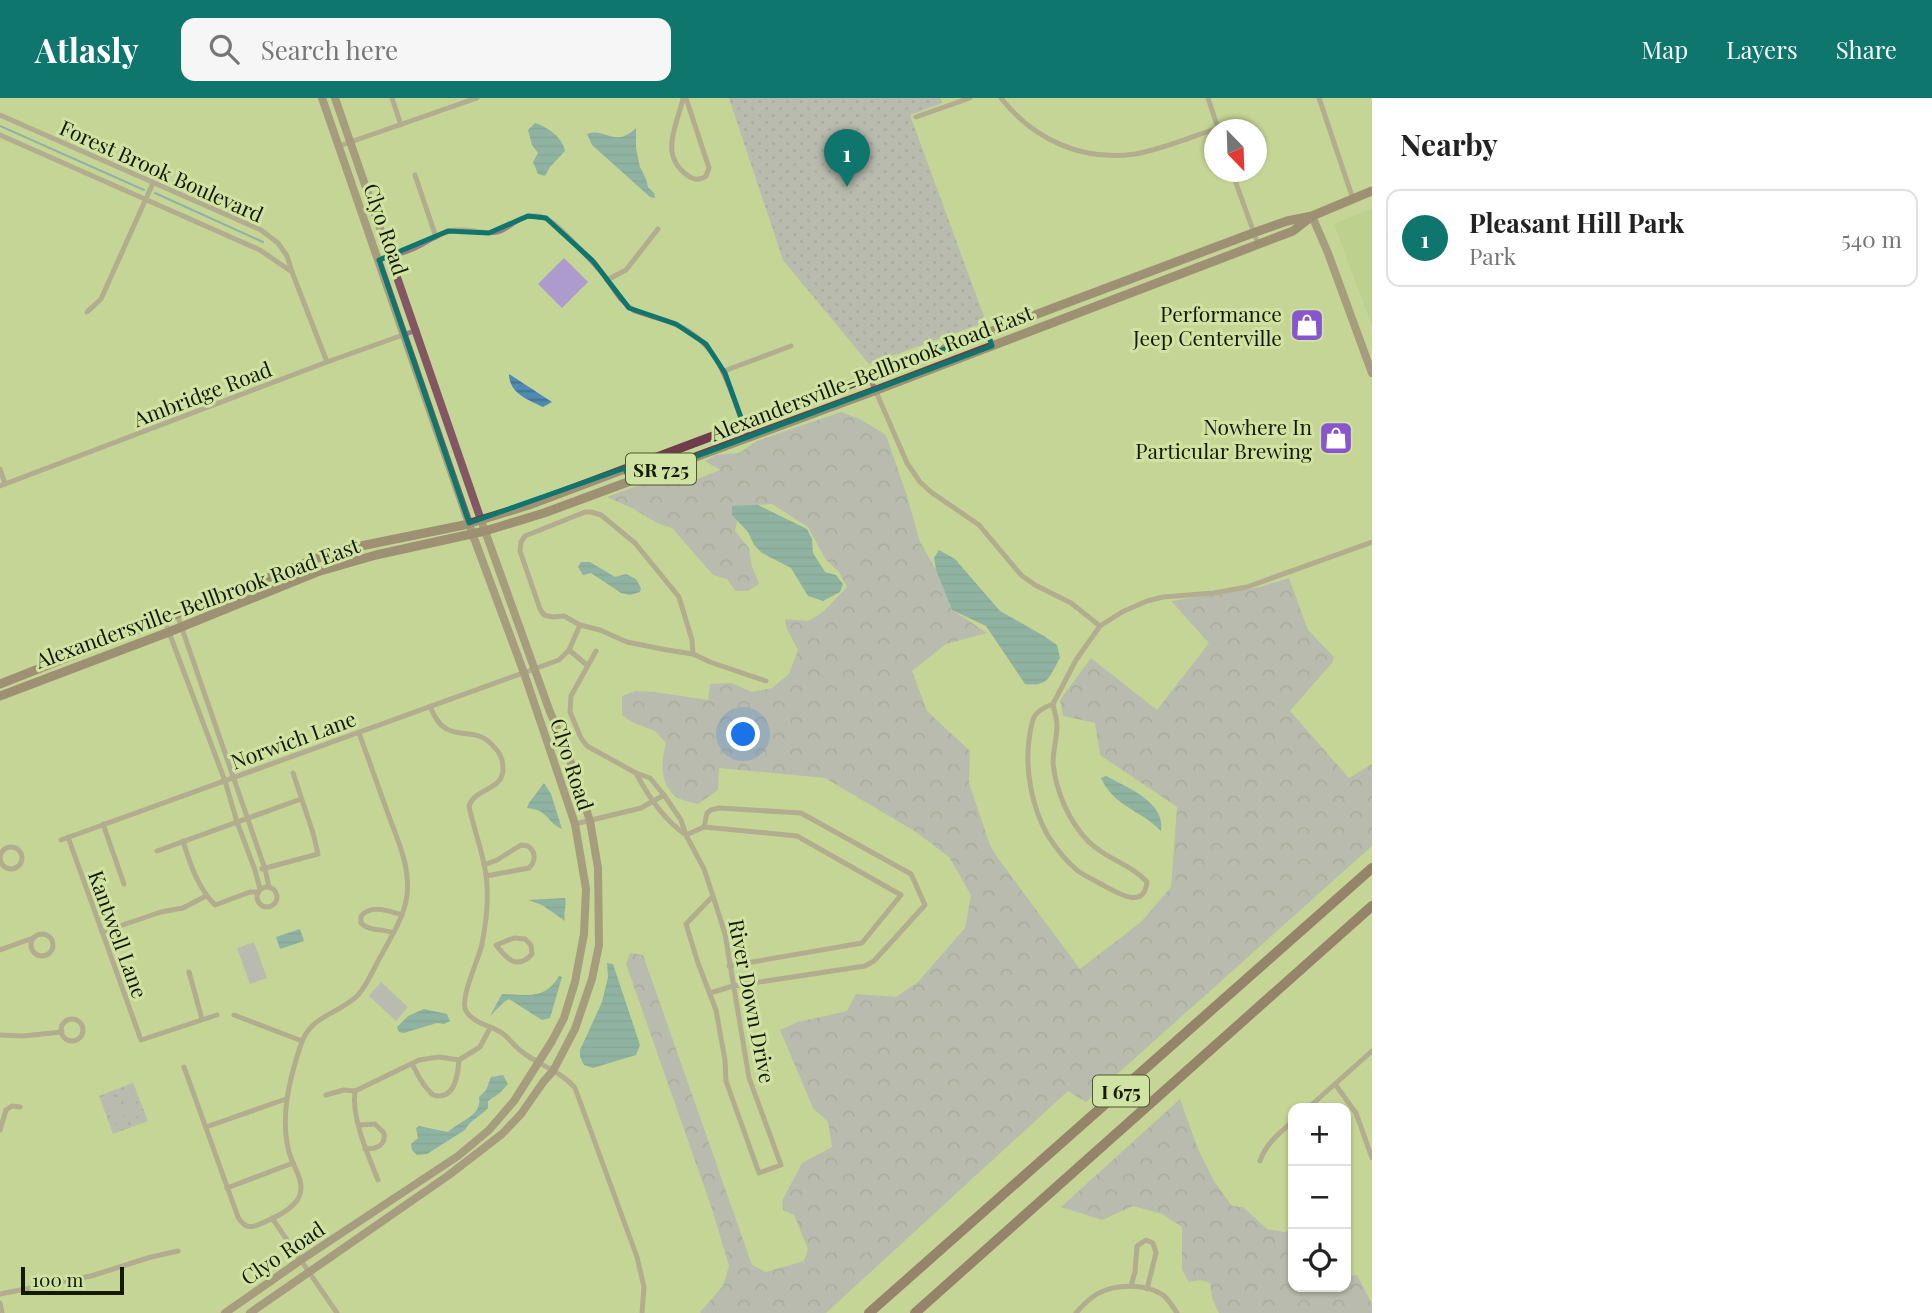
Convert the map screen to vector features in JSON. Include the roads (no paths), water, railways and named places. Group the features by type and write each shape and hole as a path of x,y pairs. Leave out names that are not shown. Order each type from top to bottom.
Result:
{"highway":[{"name":"I 675","path":"869,1313 1372,868"},
{"name":"I 675","path":"915,1313 1372,906"}],"main road":[{"name":"Alexandersville-Bellbrook Road East","path":"0,696 8,685 328,554 469,523 529,505 1253,233 1287,221 1312,216 1372,191"},
{"name":"Alexandersville-Bellbrook Road East","path":"8,685 169,632 317,572 376,555 485,531 544,513 874,391 1293,231 1312,216"},
{"path":"1105,289 1110,301"},
{"path":"988,333 992,346"},
{"path":"625,468 630,481"}],"street":[{"name":"Clyo Road","path":"225,1313 458,1156 489,1130 514,1101 564,1018 575,982 584,934 586,889 575,824 322,98"},
{"name":"Clyo Road","path":"250,1313 449,1175 502,1134 521,1114 553,1070 575,1029 592,979 599,945 598,868 590,821 481,520 335,98"},
{"path":"392,98 401,124"},
{"path":"339,146 477,98"},
{"path":"685,98 709,168 706,176 700,180 695,180 682,170 672,149 671,137 685,98"},
{"path":"916,117 970,98"},
{"path":"1001,98 1021,120 1040,135 1066,148 1094,155 1137,154 1204,133"},
{"path":"1208,98 1215,119"},
{"path":"1319,98 1353,200"},
{"name":"Forest Brook Boulevard","path":"0,115 272,237 285,252 290,263 327,362"},
{"name":"Forest Brook Boulevard","path":"0,135 260,250 292,272"},
{"path":"415,175 436,237"},
{"path":"1235,182 1258,244"},
{"path":"87,312 101,299 153,183"},
{"path":"379,260 407,252 456,230 497,232 521,219 540,216 546,218 557,225 593,261 622,302 635,311 676,324 698,337 713,352 724,371 748,437"},
{"path":"1312,216 1372,373"},
{"path":"607,280 626,270 658,229"},
{"name":"Ambridge Road","path":"3,485 416,330"},
{"path":"724,371 790,346"},
{"path":"870,377 907,463 920,482 979,525 1021,575 1071,603 1100,626"},
{"path":"0,470 3,485"},
{"path":"693,654 692,640 679,597 635,543 601,515 591,512 524,536 520,551 544,615 564,616 580,625 600,630 627,642 693,654 710,663 766,681"},
{"path":"1053,704 1057,721 1053,762 1066,810 1089,842 1107,857 1138,872 1147,882 1142,895 1124,897 1079,871 1048,835 1039,817 1027,756 1032,718 1038,711 1053,704 1076,660 1100,626 1122,612 1163,597 1247,587 1372,542"},
{"path":"164,619 225,781 255,870 259,891 257,898 260,904 269,906 276,897 269,887 177,614"},
{"path":"580,625 569,650 588,666"},
{"name":"Norwich Lane","path":"61,840 536,669 559,660 569,650"},
{"name":"River Down Drive","path":"596,651 571,696 570,712 580,738 587,746 650,778 681,820 704,869 713,896 725,934 749,1078 781,1165 759,1173 726,1082 716,1010 686,924 713,896"},
{"path":"430,706 442,728 479,736 492,744 500,755 503,768 500,779 490,789 474,796 469,807 486,876 486,916 478,959 464,1005 467,1013 474,1019 504,1034 522,1052 570,1082 578,1094 637,1257 644,1287 642,1313"},
{"path":"184,1067 237,1217 245,1226 253,1227 288,1208 299,1198 301,1183 286,1141 286,1099 302,1041 319,1019 351,1001 361,991 393,933 408,889 405,864 359,733"},
{"name":"River Down Drive","path":"636,773 672,825 686,835"},
{"path":"255,870 318,854 293,774"},
{"path":"575,824 641,808 664,795"},
{"path":"157,851 300,799"},
{"path":"704,827 706,813 719,808 801,813 911,874 925,905 874,961 865,966 733,986 710,993"},
{"path":"103,824 124,884"},
{"path":"686,835 704,827 797,836 901,895 862,943 729,965"},
{"name":"Kantwell Lane","path":"68,837 141,1040 202,1019"},
{"path":"183,841 206,897 218,905 269,887"},
{"path":"484,865 521,845 528,846 534,853 534,862 526,870 486,876"},
{"path":"7,848 17,849 21,855 21,862 13,868 6,867 1,862 2,852 7,848"},
{"path":"102,932 161,912 190,906 206,897"},
{"path":"393,933 366,928 361,923 361,916 372,909 401,915"},
{"path":"0,950 42,934 49,936 52,942 50,952 36,954 31,945 33,939"},
{"path":"482,942 496,944 514,938 525,939 531,945 532,954 518,962 508,959 496,944"},
{"path":"189,972 202,1019 217,1015"},
{"path":"234,1015 302,1041"},
{"path":"71,1020 80,1023 83,1029 82,1036 76,1040 65,1038 62,1032 65,1023 71,1020"},
{"path":"326,1096 344,1090 355,1091 430,1057 459,1060 480,1047 490,1028"},
{"path":"0,1035 23,1037 62,1032"},
{"path":"1314,1103 1372,1051"},
{"path":"411,1064 430,1092 441,1096 452,1088 459,1060"},
{"path":"1335,1084 1356,1113 1372,1158"},
{"path":"355,1091 355,1108 365,1149 378,1180"},
{"path":"206,1127 286,1099"},
{"path":"0,1127 6,1110 12,1106 20,1107"},
{"path":"359,1125 375,1124 384,1133 382,1144 374,1149 365,1149"},
{"path":"1260,1161 1266,1147 1288,1126"},
{"path":"227,1188 293,1163"},
{"path":"272,1218 337,1313"},
{"path":"1131,1286 1137,1245 1142,1241 1149,1241 1153,1243 1156,1251 1147,1289"},
{"path":"0,1294 92,1276 178,1251"},
{"path":"1076,1313 1100,1292 1131,1286 1163,1295 1177,1313"},
{"path":"0,1303 2,1313"}],"water":[{"path":"535,123 554,134 565,151 545,176 538,174 533,162 538,153 532,145 528,130"},
{"path":"636,128 640,167 655,198 650,197 592,145 587,134 600,133 622,137"},
{"path":"509,374 552,402 543,407 526,398 512,386"},
{"path":"758,505 807,529 812,539 813,553 825,572 836,575 843,584 840,592 823,601 808,596 791,568 762,553 754,545 748,532 732,515 732,506"},
{"path":"939,550 955,559 1000,611 1057,645 1060,658 1044,682 1025,684 986,626 952,610 936,570 934,558"},
{"path":"581,562 590,562 615,577 626,574 636,579 641,588 640,592 630,595 621,593 591,573 583,575 578,567"},
{"path":"1106,776 1151,804 1161,821 1161,831 1113,796 1101,778"},
{"path":"544,783 551,794 562,829 543,813 527,808"},
{"path":"565,898 565,921 542,905 528,900"},
{"path":"300,929 304,941 280,949 276,937"},
{"path":"607,963 613,964 640,1045 636,1055 593,1068 584,1065 580,1050 602,1002 608,977"},
{"path":"559,976 562,977 550,1018 542,1020 509,999 490,1016 502,994 541,993 554,984"},
{"path":"424,1009 447,1014 450,1021 399,1032 397,1027 408,1016"},
{"path":"503,1075 508,1084 488,1101 488,1108 465,1130 427,1154 417,1155 412,1150 411,1144 418,1138 416,1128 419,1126 448,1132 474,1114 479,1097 486,1090 491,1077"}],"waterway":[{"path":"0,126 144,190"},
{"path":"155,193 263,242"}],"place":[{"name":"Pleasant Hill Park","path":"847,187"},
{"name":"Performance Jeep Centerville","path":"1307,325"},
{"name":"Nowhere In Particular Brewing","path":"1336,438"}]}
